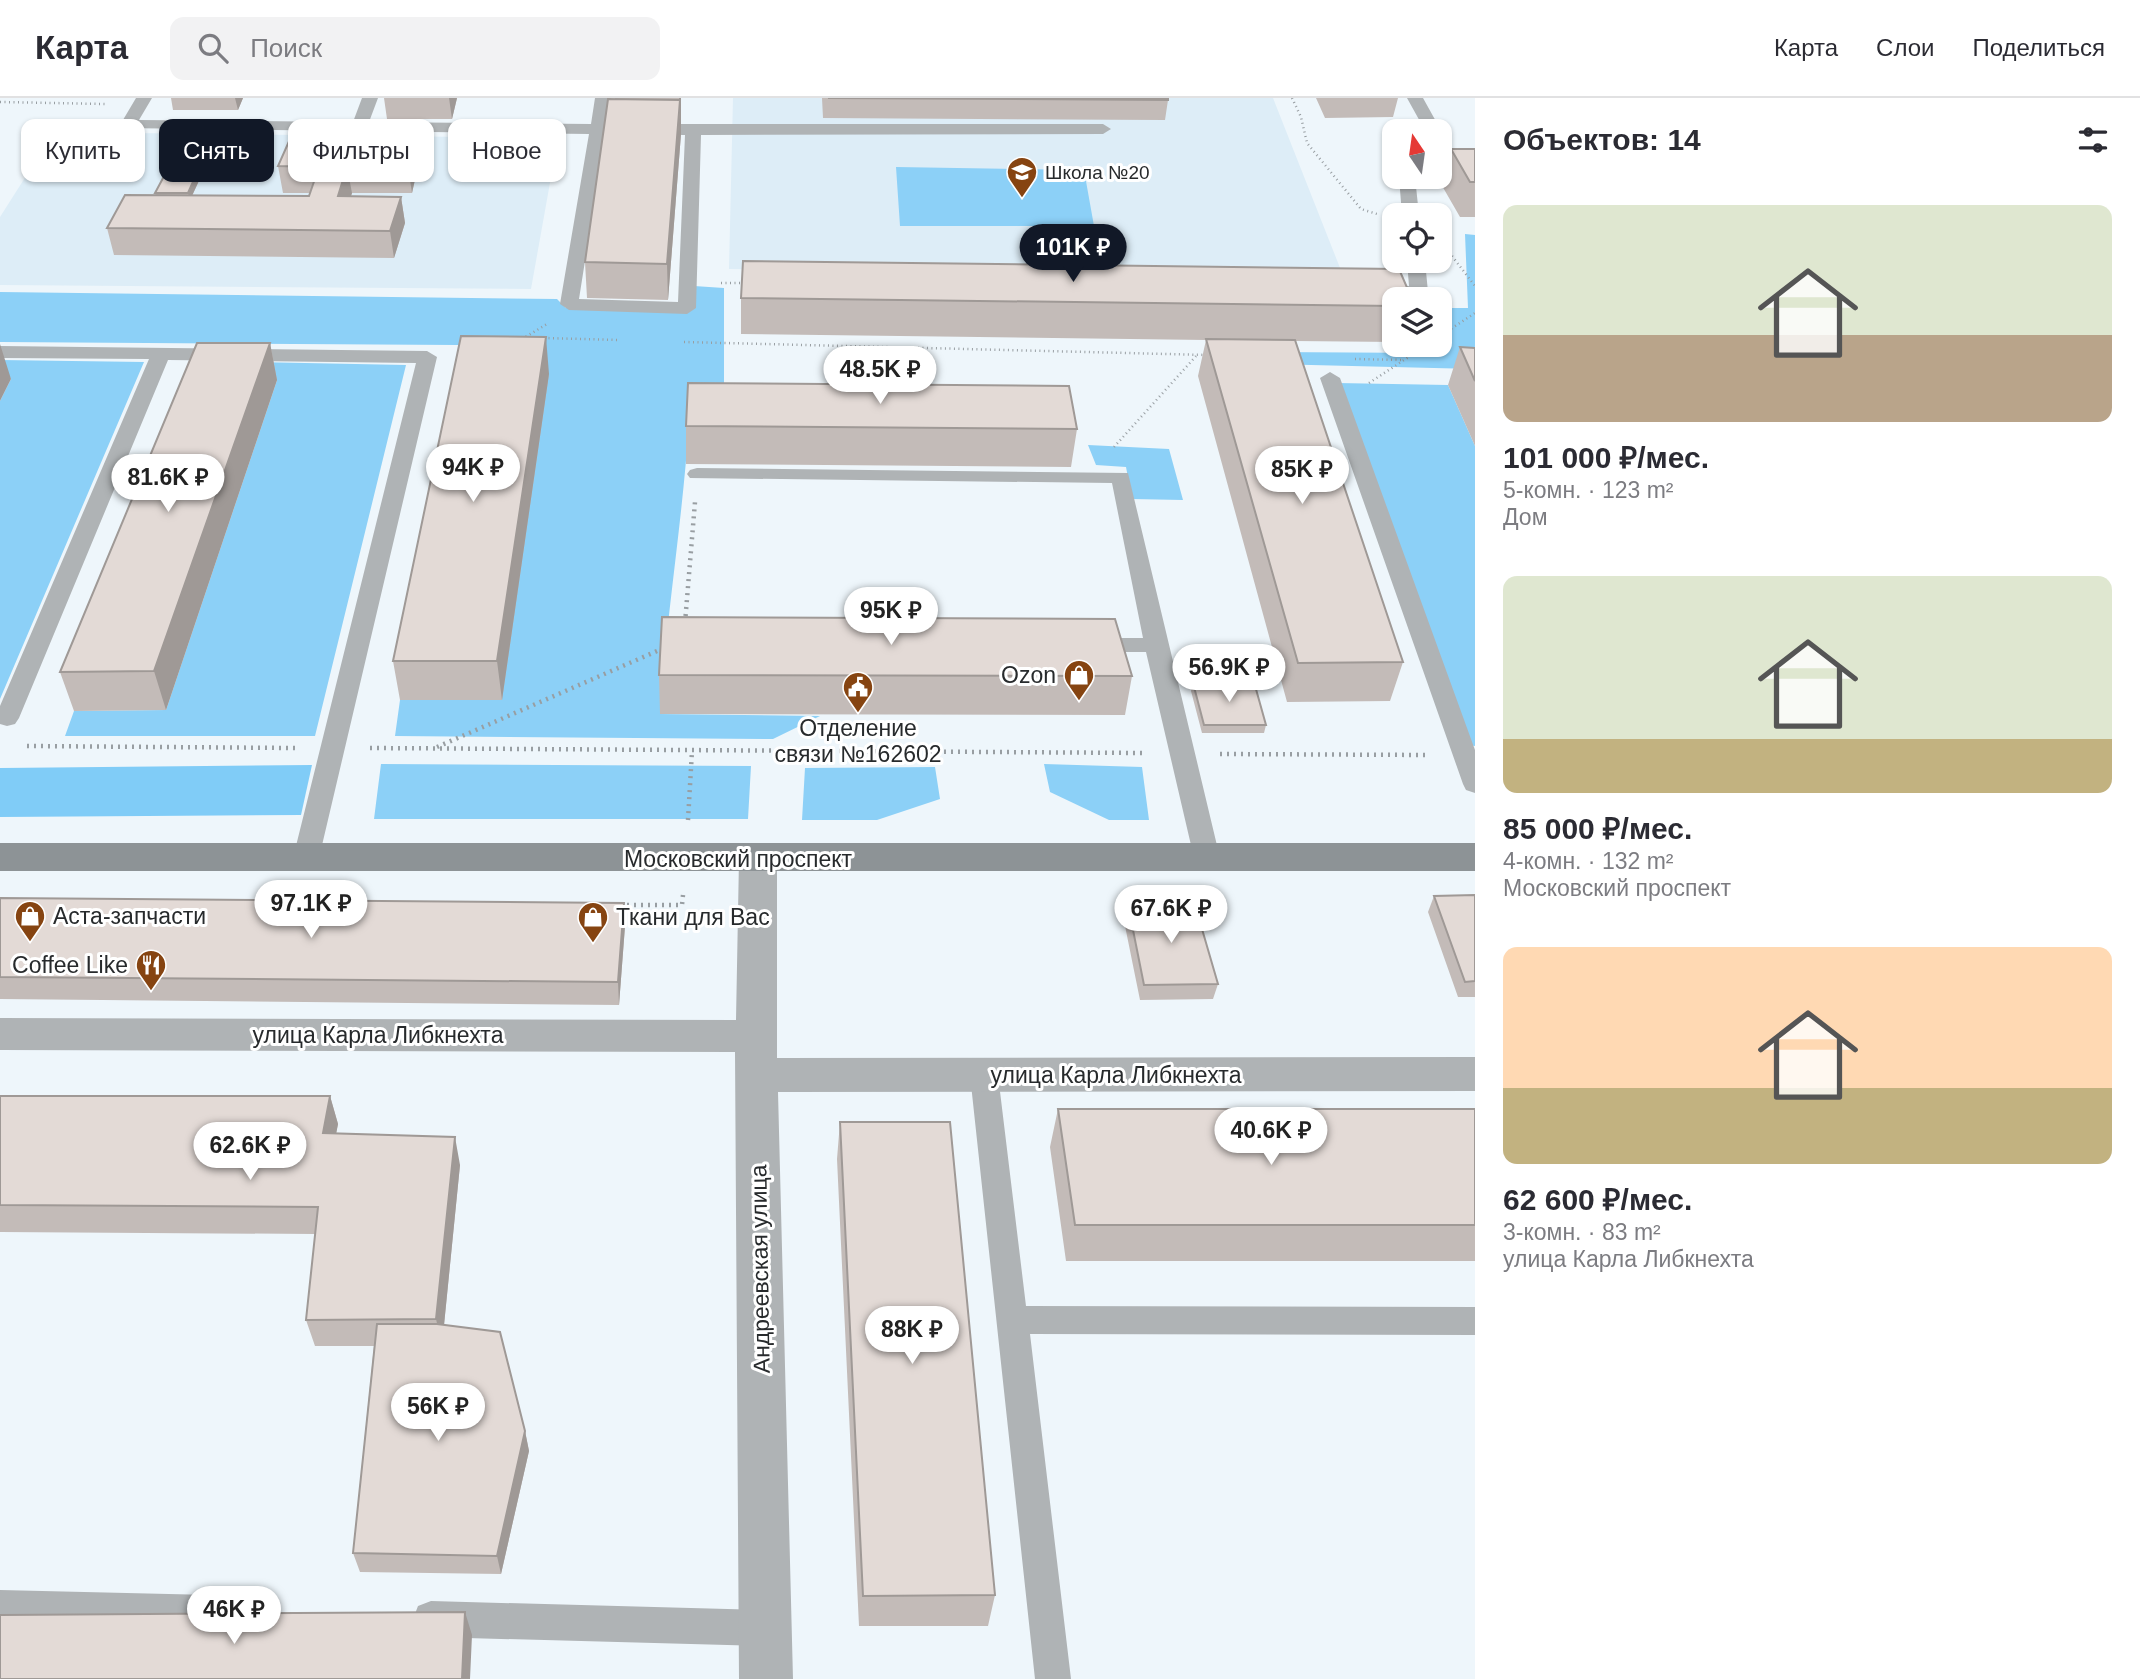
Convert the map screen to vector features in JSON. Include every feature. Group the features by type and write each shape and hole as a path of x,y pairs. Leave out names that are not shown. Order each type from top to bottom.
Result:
{"street":[{"name":"Московский проспект","path":"0,857 1475,857"},
{"name":"Андреевская улица","path":"758,859 756,1055 766,1679"},
{"name":"улица Карла Либкнехта","path":"0,1034 756,1055 984,1075 1475,1074"}],"lane":[{"path":"362,119 370,98"},
{"path":"603,98 569,304 687,307 693,130"},
{"path":"1415,98 1427,119"},
{"path":"141,103 128,125 288,126"},
{"path":"434,127 693,130 1104,129"},
{"path":"1349,291 1419,292 1417,273"},
{"path":"0,352 427,357 306,858"},
{"path":"7,718 161,354"},
{"path":"1330,378 1475,784"},
{"path":"697,474 1121,477 1156,645 1207,858"},
{"path":"1061,645 1156,645"},
{"path":"984,1075 1053,1679"},
{"path":"1012,1320 1475,1321"},
{"path":"0,1608 292,1615"},
{"path":"404,1618 765,1628"}],"path":[{"path":"1292,98 1301,117 1307,143 1361,209 1382,216"},
{"path":"0,102 141,103"},
{"path":"1452,257 1475,286"},
{"path":"512,343 541,330 569,304"},
{"path":"1452,328 1475,313"},
{"path":"524,338 620,340"},
{"path":"675,342 1211,355"},
{"path":"1087,477 1197,355"},
{"path":"1339,404 1408,357"},
{"path":"1349,359 1403,360"},
{"path":"685,629 697,474"},
{"path":"433,748 674,645"},
{"path":"14,746 1465,755"},
{"path":"687,827 692,751"},
{"path":"612,905 682,905 683,891"}],"shaded area":[{"name":"Школа №20","path":"733,98 1273,98 1344,278 729,269"},
{"path":"145,133 159,133 159,182 274,182 274,135 288,135 288,182 434,182 434,137 448,137 448,182 550,182 531,289 0,285 0,217 22,182 145,182"},
{"path":"896,167 1084,170 1094,226 900,226"},
{"path":"1465,234 1475,235 1475,369 1267,364 1261,352 1382,353 1382,357 1452,357 1452,308 1468,308"},
{"path":"694,286 724,288 724,421 689,421 660,714 820,716 773,739 395,736 400,700 502,700 466,374 458,345 0,342 0,292 557,299 566,308 690,310"},
{"path":"0,360 144,362 0,699 0,401 11,379"},
{"path":"210,361 406,365 315,736 65,736 74,711 166,710 277,380"},
{"path":"1337,383 1448,385 1475,446 1475,746 1468,745"},
{"path":"1088,445 1169,449 1183,500 1132,499 1126,467 1096,465"},
{"path":"381,764 751,766 748,819 374,819"},
{"path":"1044,764 1142,767 1149,820 1109,820 1050,792"},
{"path":"312,765 301,815 0,817 0,768"},
{"path":"935,767 940,799 877,820 802,820 805,768"}],"building":[{"path":"828,98 1168,98 1168,100"},
{"path":"608,99 680,100 667,264 585,262"},
{"path":"288,144 288,166 278,166"},
{"path":"1452,149 1475,149 1475,182 1470,182"},
{"path":"161,182 193,182 188,193 155,193"},
{"path":"314,182 342,182 338,196 401,197 390,231 107,228 125,195 309,196"},
{"path":"743,261 1382,269 1382,273 1401,273 1407,287 1382,287 1382,306 741,298"},
{"path":"461,336 546,337 497,661 393,661"},
{"path":"1206,339 1295,340 1403,662 1298,663"},
{"path":"197,343 270,343 154,671 60,672"},
{"path":"1460,347 1475,348 1475,381"},
{"path":"688,383 1069,386 1077,429 686,426"},
{"path":"662,617 1115,619 1132,676 659,675"},
{"path":"1254,682 1266,725 1204,725 1193,683"},
{"path":"1475,895 1475,981 1465,982 1434,896"},
{"path":"0,898 624,903 618,982 0,977"},
{"path":"1128,905 1195,905 1218,984 1144,985"},
{"path":"0,1096 330,1096 323,1133 455,1137 436,1319 306,1320 318,1207 0,1205"},
{"path":"1058,1109 1475,1109 1475,1225 1075,1225"},
{"path":"840,1122 950,1122 995,1595 863,1596"},
{"path":"377,1324 437,1324 500,1332 525,1431 497,1556 353,1553"},
{"path":"465,1612 462,1679 0,1679 0,1615"}],"place":[{"name":"Школа №20","path":"1022,199"},
{"name":"Ozon","path":"1079,702"},
{"name":"Отделение связи №162602","path":"858,714"},
{"name":"Аста-запчасти","path":"30,943"},
{"name":"Ткани для Вас","path":"593,944"},
{"name":"Coffee Like","path":"151,992"}]}
